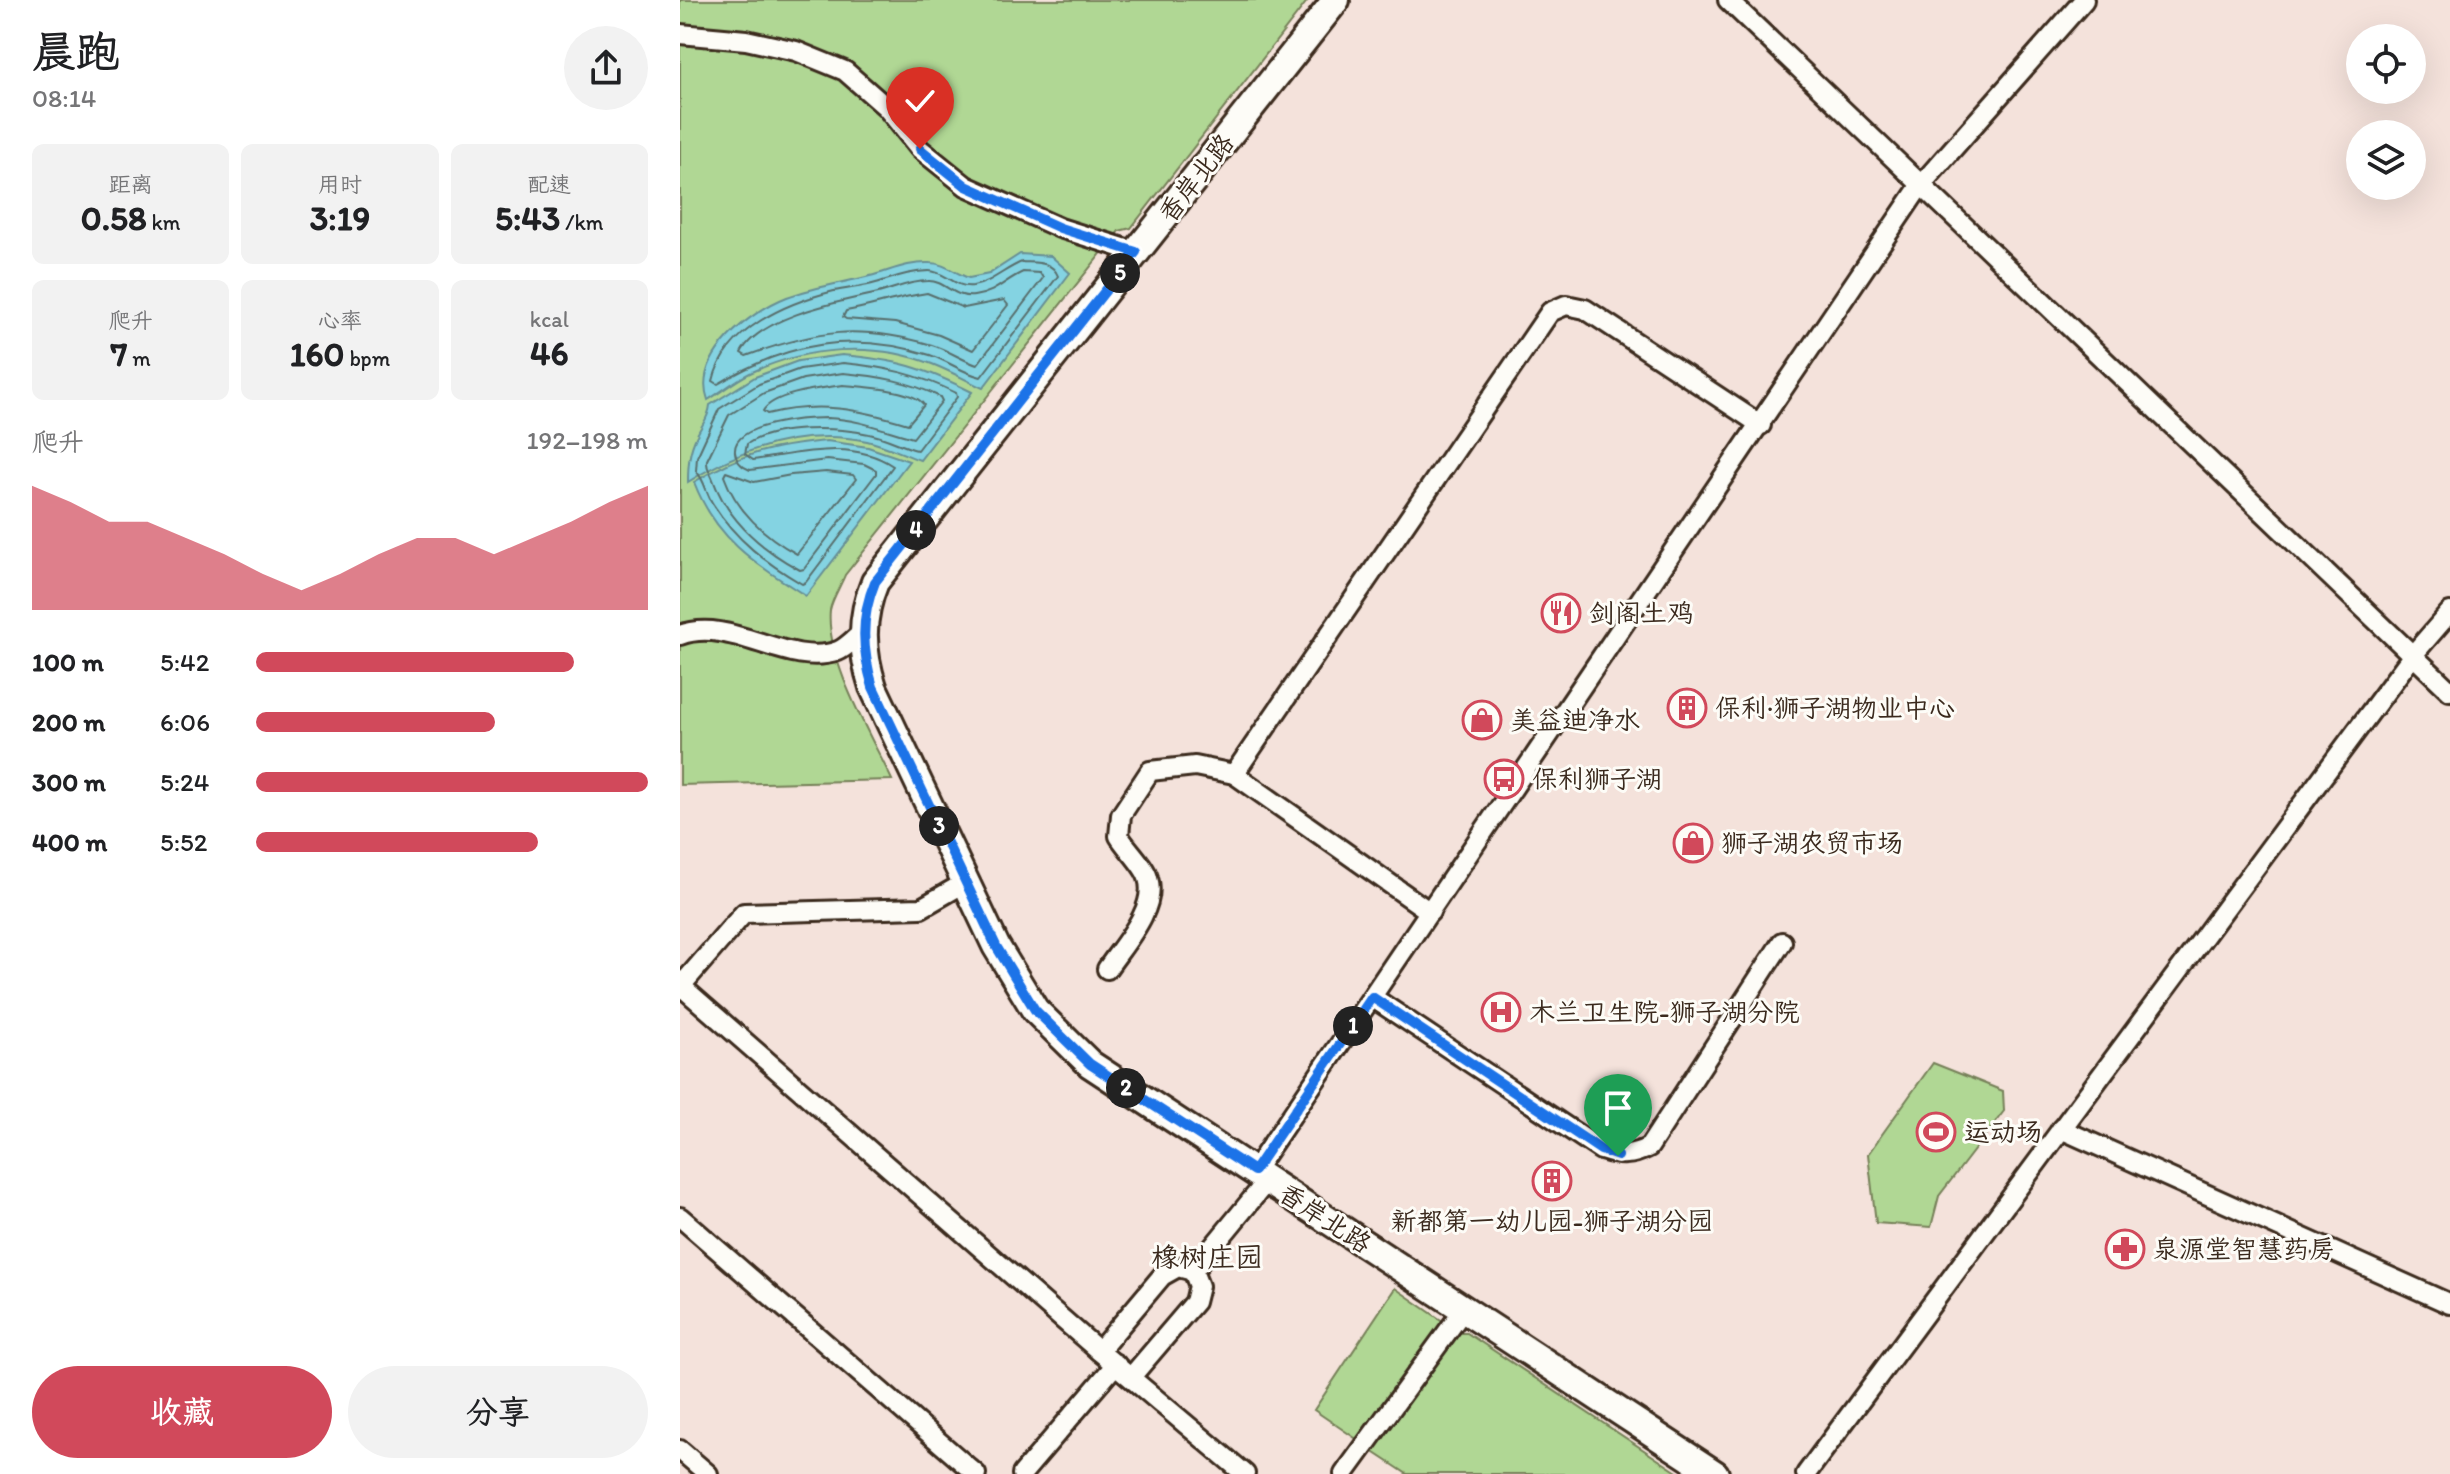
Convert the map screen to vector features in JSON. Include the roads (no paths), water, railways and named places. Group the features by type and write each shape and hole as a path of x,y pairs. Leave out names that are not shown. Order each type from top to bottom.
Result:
{"street":[{"name":"香岸北路","path":"1336,0 875,582 866,604 864,659 873,687 996,946 1035,1010 1090,1064 1715,1474"},
{"path":"1728,0 2450,691"},
{"path":"1193,1271 1260,1176 1372,997 1920,186 2084,0"},
{"path":"680,34 746,40 796,51 845,71 886,107 920,149 966,186 1060,228 1136,252"},
{"path":"1234,774 1550,312 1566,305 1585,309 1761,425"},
{"path":"1806,1474 2412,656 2450,612"},
{"path":"680,635 695,629 727,632 811,654 838,651 864,659"},
{"path":"838,651 863,632"},
{"path":"1107,969 1143,913 1150,896 1148,876 1119,836 1121,815 1150,771 1195,766 1234,774 1430,912"},
{"path":"966,882 921,908 744,913 680,986 1245,1474"},
{"path":"1372,997 1601,1150 1618,1156 1636,1154 1649,1147 1782,942"},
{"path":"2061,1129 2450,1304"},
{"path":"680,1217 976,1474"},
{"path":"1099,1351 1162,1276 1178,1267 1193,1271"},
{"path":"1131,1377 1195,1302 1199,1286 1193,1271"},
{"path":"1344,1474 1464,1309"},
{"path":"1022,1474 1116,1364"},
{"path":"680,1450 708,1474"}],"water":[{"path":"1020,254 1051,256 1070,273 983,388 910,357 887,352 840,350 794,357 772,364 745,376 708,400 705,384 716,352 742,324 787,297 914,264 940,265 969,278 989,274"},
{"path":"842,355 909,366 972,392 920,460 867,441 819,437 796,439 730,459 688,482 692,447 710,405 755,377 798,361"},
{"path":"827,441 868,447 909,461 806,596 754,561 726,535 703,502 694,482 758,452"}],"place":[{"name":"剑阁土鸡","path":"1561,613"},
{"name":"保利·狮子湖物业中心","path":"1687,708"},
{"name":"美益迪净水","path":"1482,720"},
{"name":"保利狮子湖","path":"1504,779"},
{"name":"狮子湖农贸市场","path":"1693,843"},
{"name":"木兰卫生院-狮子湖分院","path":"1501,1012"},
{"name":"运动场","path":"1936,1132"},
{"name":"新都第一幼儿园-狮子湖分园","path":"1552,1181"},
{"name":"泉源堂智慧药房","path":"2125,1249"}],"district":[{"name":"橡树庄园","path":"1207,1257"}]}
